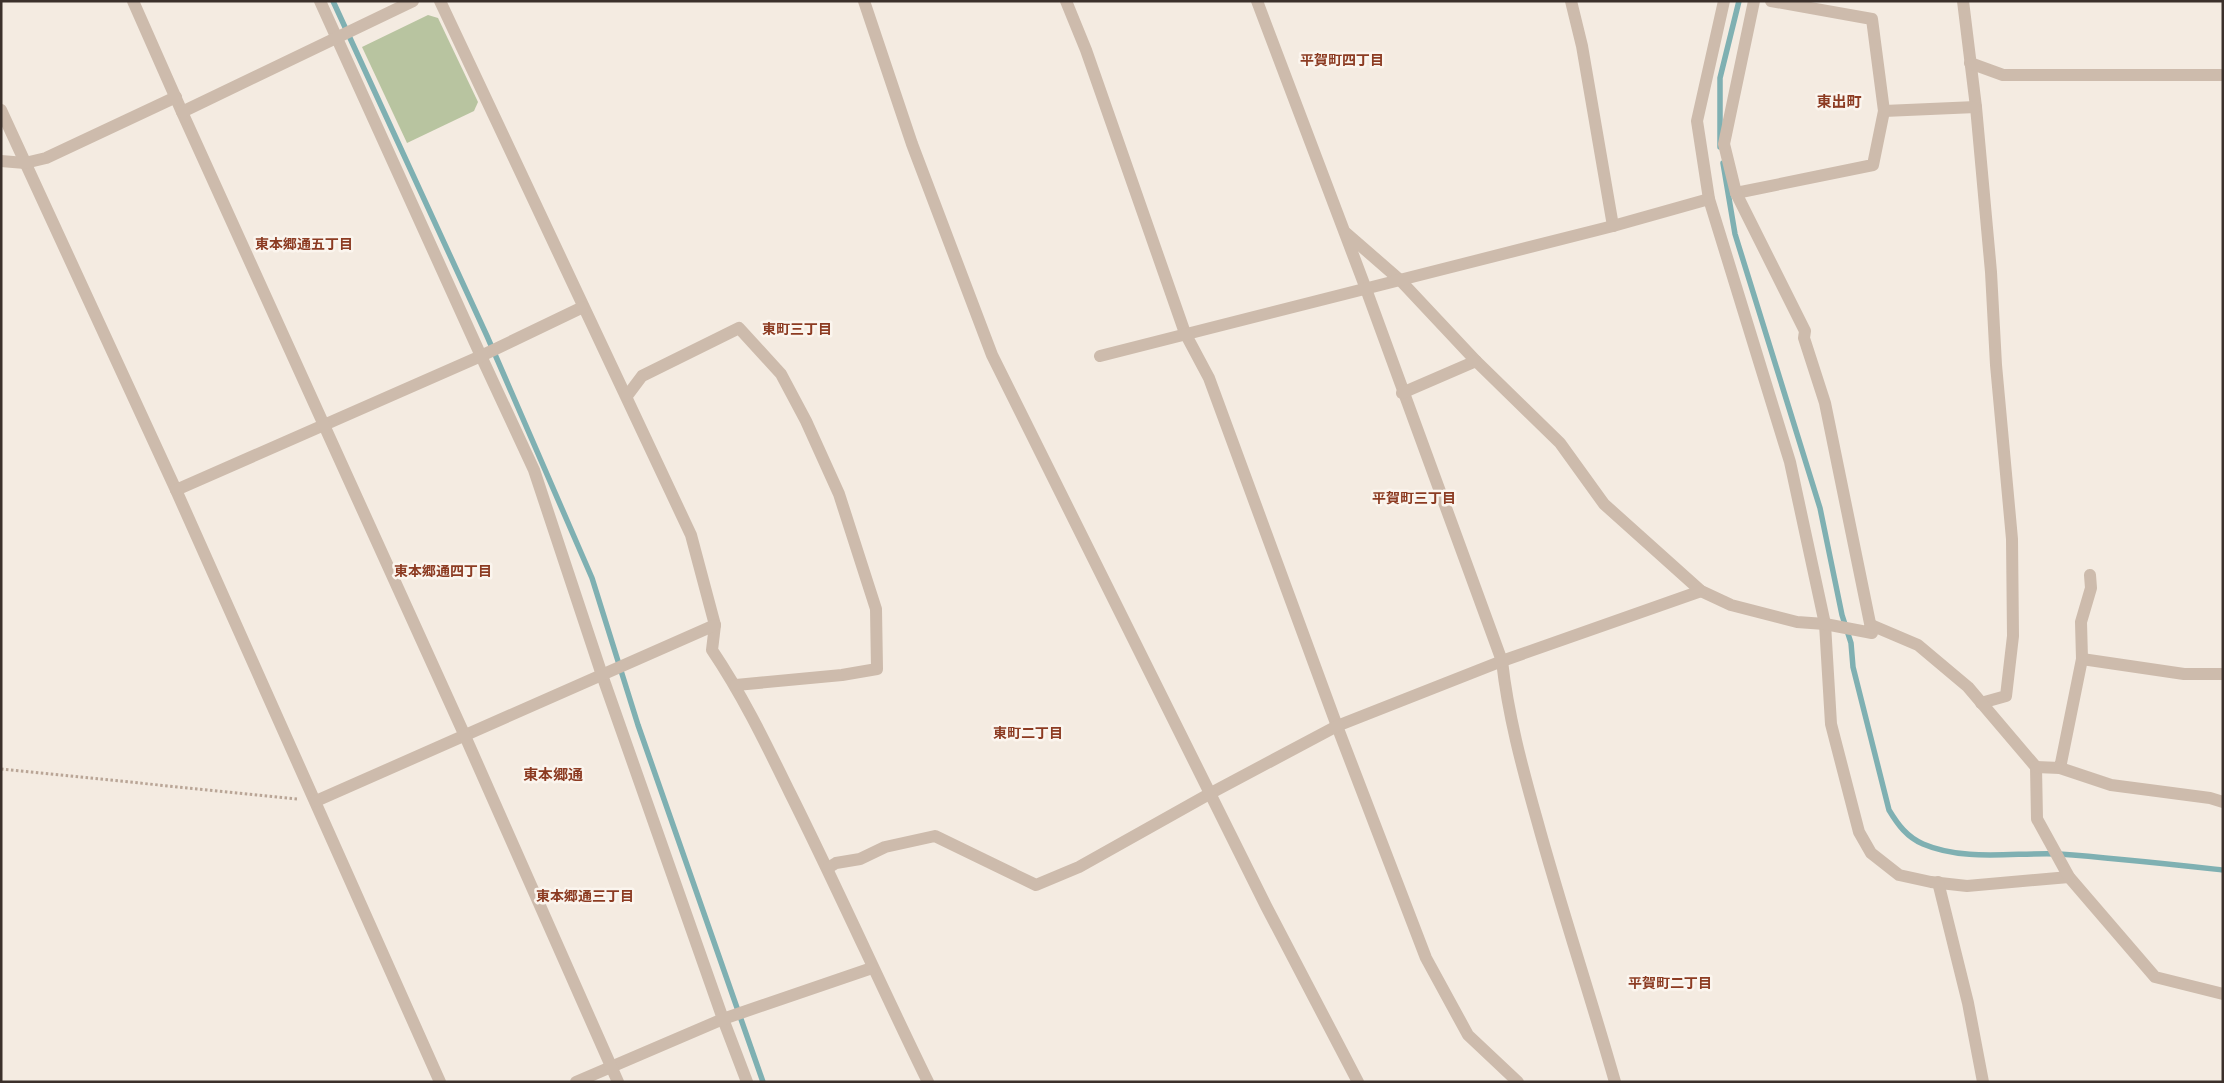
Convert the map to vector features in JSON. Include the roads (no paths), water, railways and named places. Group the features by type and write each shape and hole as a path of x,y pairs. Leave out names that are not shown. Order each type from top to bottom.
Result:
{"street":[{"path":"133,1 465,736 618,1082"},
{"path":"320,1 480,356 534,470 602,675 746,1082"},
{"path":"182,112 413,1"},
{"path":"440,1 691,535 715,625 712,650 736,686 828,868 872,968 928,1082"},
{"path":"864,1 912,144 992,355 1266,906 1358,1082"},
{"path":"1066,1 1086,50 1185,333 1208,378 1337,726 1426,958 1468,1035 1518,1082"},
{"path":"1257,1 1366,289 1402,393 1502,661 1506,700 1526,779 1550,868 1615,1082"},
{"path":"1571,1 1582,46 1613,226"},
{"path":"1724,1 1697,121 1709,199 1790,462 1825,624 1831,724 1859,832 1872,853 1899,875 1967,886 2069,877"},
{"path":"1344,231 1400,280 1476,361 1560,443 1604,504 1701,591 1740,607 1797,622 1825,624 1872,634 1825,403 1804,338 1805,331 1736,193 1724,144 1754,1"},
{"path":"1736,193 1874,165 1884,111 1872,19 1771,1"},
{"path":"1963,1 1976,107 1991,272 1996,365 2012,548 2013,636 2006,696 1981,703"},
{"path":"1970,63 2003,75 2223,75"},
{"path":"1,161 25,163 46,158 176,97"},
{"path":"1884,111 1976,107"},
{"path":"1,110 176,490 440,1082"},
{"path":"1100,356 1613,226 1709,199"},
{"path":"176,490 480,356 584,307"},
{"path":"627,396 642,376 739,328 781,374 806,421 839,494 876,609 877,669 842,675 736,686"},
{"path":"1402,393 1476,361"},
{"path":"2060,768 2082,659 2081,622 2091,588 2090,575"},
{"path":"828,868 836,863 860,859 885,847 934,836 1036,885 1079,867 1211,793 1337,726 1502,661 1701,591"},
{"path":"316,801 715,625"},
{"path":"1871,625 1918,645 1968,687 2036,767 2037,819 2069,877 2155,977 2223,994"},
{"path":"2082,659 2184,674 2223,674"},
{"path":"2036,767 2060,768 2111,785 2210,798 2223,802"},
{"path":"1938,882 1968,1003 1983,1082"},
{"path":"576,1082 723,1020 872,968"}],"waterway":[{"path":"333,1 487,336 592,578 638,725 763,1082"},
{"path":"1720,147 1720,78 1739,1"},
{"path":"1723,163 1735,234 1820,508 1842,615 1851,643 1853,667 1889,810 1896,821 1903,830 1917,841 1939,850 1956,853 1973,855 2059,854 2223,870"}],"district":[{"name":"平賀町四丁目","path":"1342,60"},
{"name":"東出町","path":"1839,102"},
{"name":"東本郷通五丁目","path":"304,244"},
{"name":"東町三丁目","path":"797,329"},
{"name":"平賀町三丁目","path":"1414,498"},
{"name":"東本郷通四丁目","path":"443,571"},
{"name":"東町二丁目","path":"1028,733"},
{"name":"東本郷通","path":"553,775"},
{"name":"東本郷通三丁目","path":"585,896"},
{"name":"平賀町二丁目","path":"1670,983"}]}
